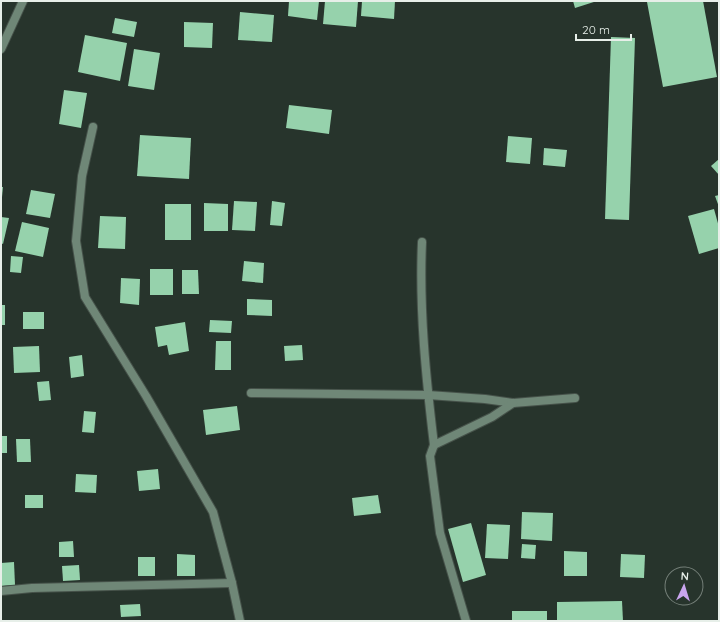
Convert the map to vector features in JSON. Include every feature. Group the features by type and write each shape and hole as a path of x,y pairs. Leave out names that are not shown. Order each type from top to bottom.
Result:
{"street":[{"path":"1,49 23,1"},
{"path":"93,127 82,176 76,241 85,297 146,396 213,512 232,583 240,621"},
{"path":"422,242 421,271 428,395 434,445 430,456 440,533 466,621"},
{"path":"251,393 428,395 485,399 513,403 575,398"},
{"path":"434,445 492,418 513,403"},
{"path":"1,591 32,588 232,583"}],"building":[{"path":"289,1 319,1 317,20 288,16"},
{"path":"325,1 358,1 356,27 323,24"},
{"path":"362,1 395,1 394,19 361,16"},
{"path":"573,1 597,1 575,8"},
{"path":"703,1 717,77 663,87 647,2"},
{"path":"240,12 274,15 272,42 238,40"},
{"path":"115,18 137,22 134,37 112,33"},
{"path":"184,22 213,23 212,48 184,47"},
{"path":"85,35 127,43 120,81 78,72"},
{"path":"611,37 635,38 629,220 605,219"},
{"path":"134,49 160,53 154,90 128,86"},
{"path":"64,90 87,93 81,128 59,124"},
{"path":"289,105 332,110 329,134 286,128"},
{"path":"140,135 191,138 189,179 137,176"},
{"path":"508,136 532,138 530,164 506,162"},
{"path":"544,148 567,150 565,167 543,165"},
{"path":"719,159 719,175 711,166"},
{"path":"1,187 3,187 2,197 1,196"},
{"path":"31,190 55,194 50,218 26,214"},
{"path":"719,195 719,207 715,196"},
{"path":"234,201 257,202 255,231 232,230"},
{"path":"272,201 285,203 282,226 270,225"},
{"path":"204,203 228,204 228,231 204,231"},
{"path":"165,204 191,204 191,240 165,240"},
{"path":"714,209 719,227 719,248 699,254 688,216"},
{"path":"100,216 126,217 125,249 98,248"},
{"path":"1,217 9,218 3,244 1,243"},
{"path":"22,222 49,228 43,257 15,251"},
{"path":"11,256 23,257 21,273 10,272"},
{"path":"244,261 264,263 263,283 242,281"},
{"path":"150,269 173,269 173,295 150,295"},
{"path":"182,270 198,270 199,294 182,294"},
{"path":"121,278 140,279 139,305 120,303"},
{"path":"247,299 272,300 272,316 247,315"},
{"path":"1,305 5,305 5,325 1,325"},
{"path":"23,312 44,312 44,329 23,329"},
{"path":"210,320 232,321 231,333 209,332"},
{"path":"185,322 189,351 169,355 167,345 158,347 155,327"},
{"path":"216,341 231,341 231,370 215,370"},
{"path":"302,345 303,360 285,361 284,346"},
{"path":"39,346 40,372 14,373 13,347"},
{"path":"82,355 84,376 71,378 69,357"},
{"path":"49,381 51,400 39,401 37,382"},
{"path":"237,406 240,430 206,435 203,410"},
{"path":"84,411 96,412 94,433 82,432"},
{"path":"1,436 7,436 7,453 1,453"},
{"path":"16,439 30,439 31,462 17,462"},
{"path":"158,469 160,489 139,491 137,471"},
{"path":"76,474 97,475 96,493 75,492"},
{"path":"25,495 43,495 43,508 25,508"},
{"path":"378,495 381,513 354,516 352,498"},
{"path":"522,512 553,513 552,541 521,539"},
{"path":"471,523 486,575 463,582 448,529"},
{"path":"487,524 510,525 508,559 485,558"},
{"path":"73,541 74,557 59,557 59,542"},
{"path":"522,544 536,545 535,559 521,558"},
{"path":"564,551 587,552 587,576 564,576"},
{"path":"177,554 195,555 195,576 177,576"},
{"path":"621,554 645,555 644,578 620,577"},
{"path":"138,557 155,557 155,576 138,576"},
{"path":"14,562 15,585 1,586 1,563"},
{"path":"79,565 80,580 63,581 62,566"},
{"path":"622,601 623,621 557,621 557,602"},
{"path":"140,604 141,616 121,617 120,605"},
{"path":"512,611 547,611 547,621 512,621"}]}
